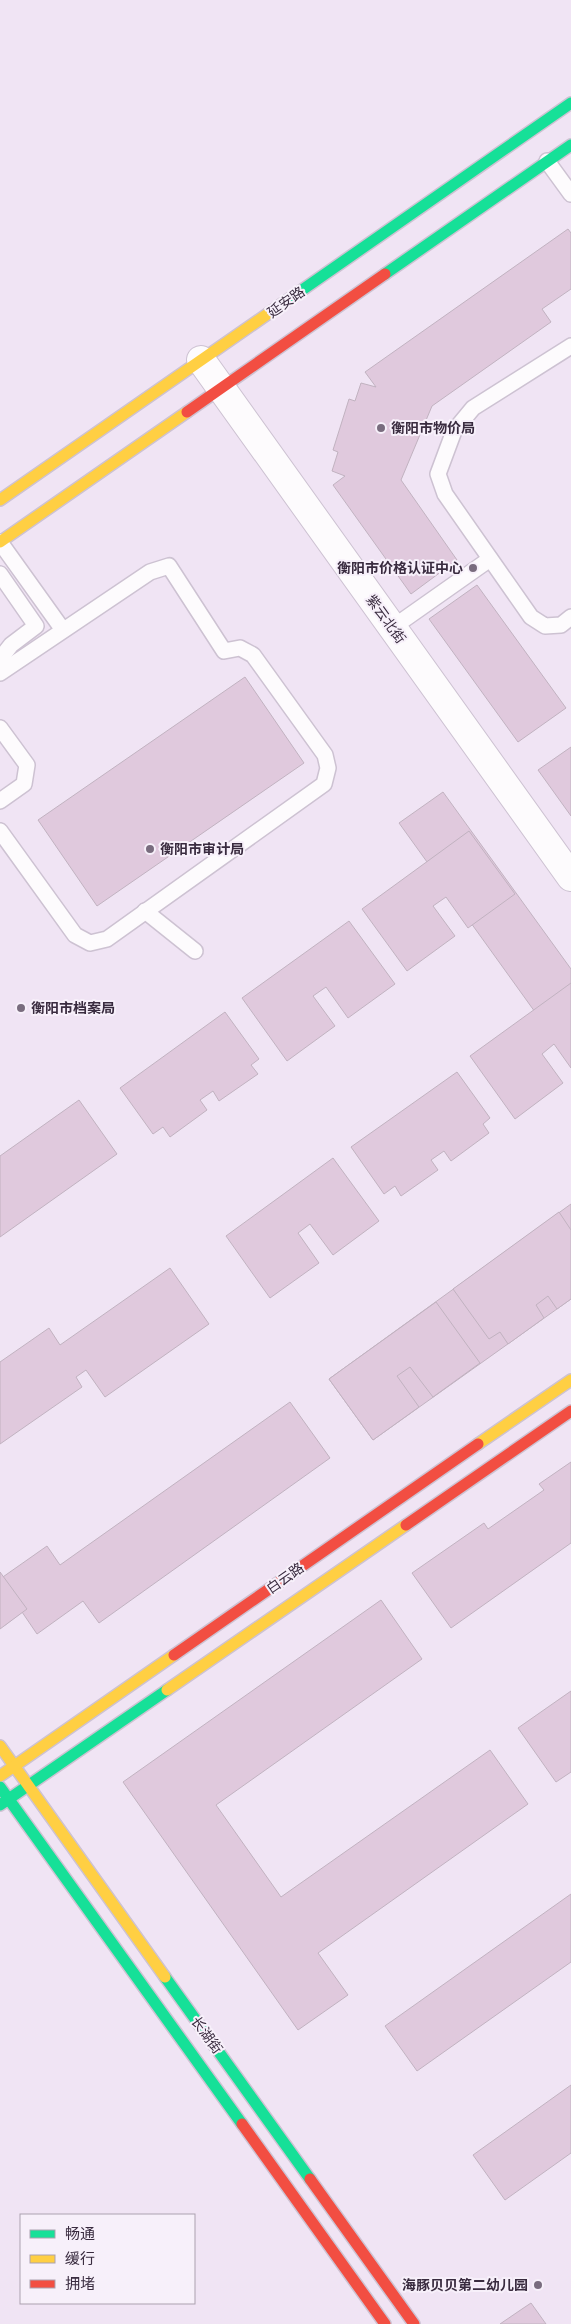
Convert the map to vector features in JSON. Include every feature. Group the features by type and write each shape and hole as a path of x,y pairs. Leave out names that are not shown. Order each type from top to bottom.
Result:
{"main road":[{"name":"延安路","path":"0,500 571,103"},
{"path":"0,542 571,145"},
{"name":"白云路","path":"0,1776 571,1380"},
{"name":"白云路","path":"4,1802 571,1411"},
{"name":"长湖街","path":"0,1746 414,2324"},
{"name":"长湖街","path":"0,1787 4,1802 385,2324"}],"street":[{"name":"紫云北街","path":"201,360 571,877"}],"lane":[{"path":"547,161 571,194"},
{"path":"571,346 473,408 454,431 438,474 444,494 531,617 545,626 561,625 571,617"},
{"path":"0,542 63,630"},
{"path":"392,628 490,559"},
{"path":"0,673 150,572 169,566 224,651 240,648 253,655 325,755 328,768 324,784 107,939 90,943 75,935 0,831"},
{"path":"0,574 36,626 11,645 0,659"},
{"path":"0,728 27,765 24,784 0,801"},
{"path":"145,911 195,951"}],"building":[{"name":"衡阳市物价局","path":"568,229 571,233 571,289 542,309 551,322 432,406 401,480 457,560 411,594 333,485 345,476 332,471 338,452 333,450 349,399 355,401 361,383 376,387 365,372"},
{"path":"477,585 566,708 518,742 429,619"},
{"path":"245,677 304,763 97,906 38,820"},
{"path":"571,747 571,816 538,770"},
{"path":"443,792 571,969 571,1062 399,823"},
{"path":"469,831 515,894 468,928 446,897 433,906 455,936 407,971 362,909"},
{"path":"349,921 395,984 348,1018 326,987 313,996 335,1026 287,1061 242,998"},
{"path":"571,983 571,1068 554,1044 542,1054 563,1083 515,1119 470,1056"},
{"path":"225,1012 259,1059 251,1065 258,1074 219,1101 213,1091 200,1100 207,1110 170,1137 163,1127 153,1134 120,1088"},
{"path":"457,1072 490,1118 483,1124 489,1133 451,1161 444,1151 431,1160 438,1170 401,1196 395,1186 384,1194 351,1147"},
{"path":"79,1100 117,1154 0,1237 0,1156"},
{"path":"333,1158 379,1221 333,1255 310,1224 298,1233 319,1263 270,1298 226,1236"},
{"path":"571,1204 571,1299 373,1440 329,1379"},
{"path":"559,1212 571,1230 571,1299 557,1309 548,1296 536,1305 544,1318 508,1344 500,1332 489,1339 453,1289"},
{"path":"170,1268 209,1324 105,1397 86,1370 76,1377 82,1387 0,1444 0,1362 49,1328 60,1345"},
{"path":"436,1302 480,1363 433,1397 410,1367 397,1376 419,1407 373,1440 329,1379"},
{"path":"290,1402 330,1458 99,1623 83,1601 37,1634 22,1612 5,1625 0,1617 0,1579 47,1546 60,1565"},
{"path":"571,1462 571,1543 451,1628 412,1573 484,1523 488,1529 544,1490 539,1484"},
{"path":"0,1572 27,1609 0,1629"},
{"path":"381,1600 422,1659 216,1805 281,1897 490,1750 528,1804 318,1953 348,1995 298,2030 123,1782"},
{"path":"571,1691 571,1772 556,1782 518,1728"},
{"path":"571,1894 571,1962 417,2071 385,2026"},
{"path":"571,2085 571,2153 505,2200 473,2155"},
{"path":"531,2303 546,2324 500,2324 522,2309"}],"traffic: fast":[{"path":"269,313 571,103"},
{"path":"385,274 571,145"},
{"path":"0,1805 167,1690"},
{"path":"0,1787 242,2124"},
{"path":"165,1977 310,2179"}],"traffic: slow":[{"path":"0,500 269,313"},
{"path":"0,542 187,412"},
{"path":"478,1444 571,1380"},
{"path":"167,1690 406,1525"},
{"path":"0,1776 174,1655"},
{"path":"0,1746 165,1977"}],"traffic: jam":[{"path":"187,412 385,274"},
{"path":"406,1525 571,1411"},
{"path":"174,1655 478,1444"},
{"path":"242,2124 385,2324"},
{"path":"310,2179 414,2324"}],"place":[{"name":"衡阳市物价局","path":"381,428"},
{"name":"衡阳市价格认证中心","path":"473,568"},
{"name":"衡阳市审计局","path":"150,849"},
{"name":"衡阳市档案局","path":"21,1008"},
{"name":"海豚贝贝第二幼儿园","path":"538,2285"}]}
